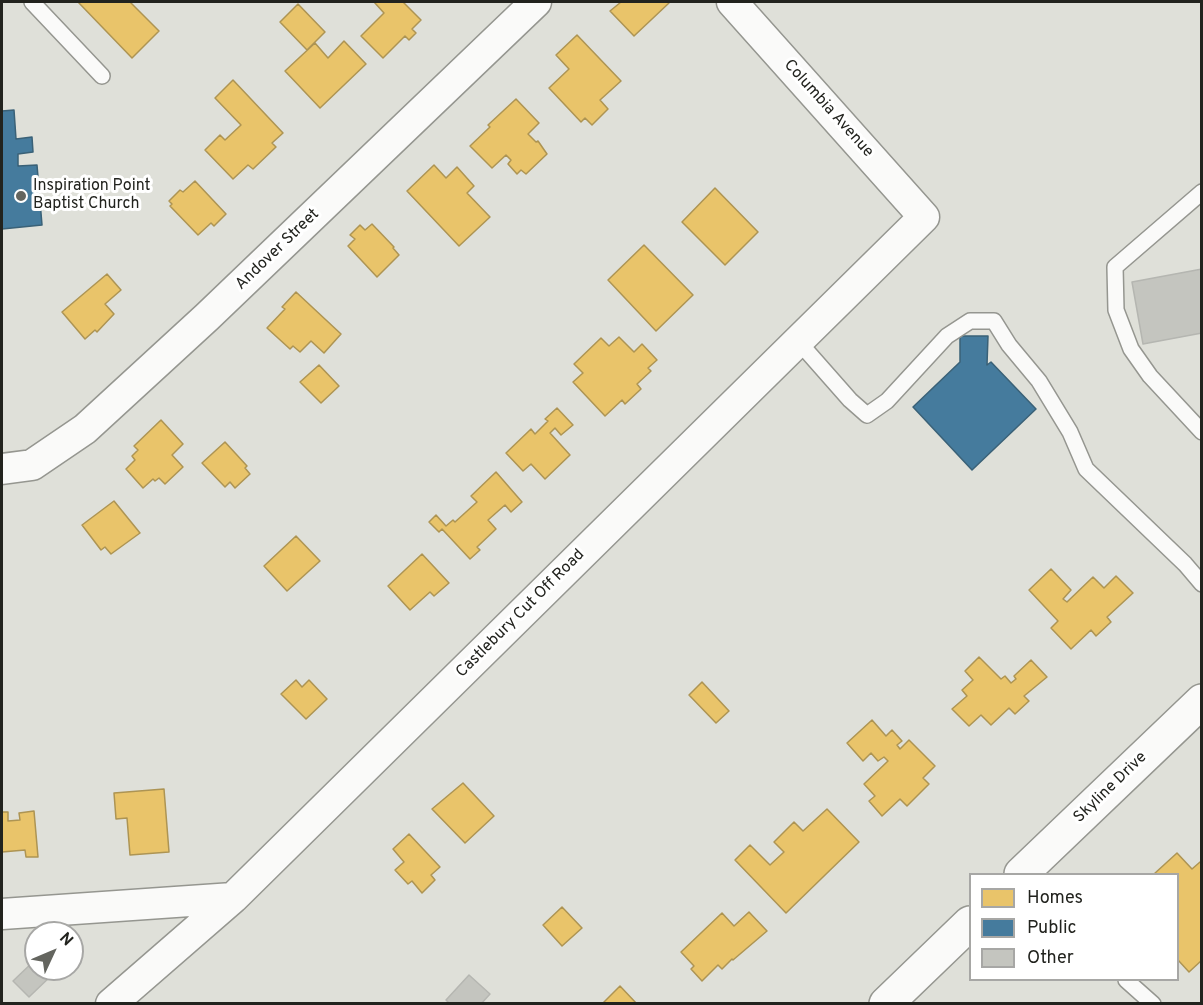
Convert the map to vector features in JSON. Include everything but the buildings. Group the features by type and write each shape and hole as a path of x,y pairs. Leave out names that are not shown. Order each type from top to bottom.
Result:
{"street":[{"name":"Andover Street","path":"2,469 32,465 85,429 207,317 536,2"},
{"name":"Columbia Avenue","path":"732,2 924,217"},
{"name":"Castlebury Cut Off Road","path":"111,1004 233,898 924,217"},
{"name":"Skyline Drive","path":"1024,873 1202,701"},
{"path":"2,914 233,898"},
{"path":"886,1004 969,924"}],"lane":[{"path":"32,2 102,76"},
{"path":"1202,192 1115,267 1116,310 1131,349 1150,376 1202,432"},
{"path":"798,341 850,400 867,415 887,401 947,336 970,321 994,321 1009,345 1039,381 1070,432 1086,469 1185,564 1202,584"},
{"path":"1127,981 1153,1004"}],"place":[{"name":"Inspiration Point Baptist Church","path":"21,196"}]}
